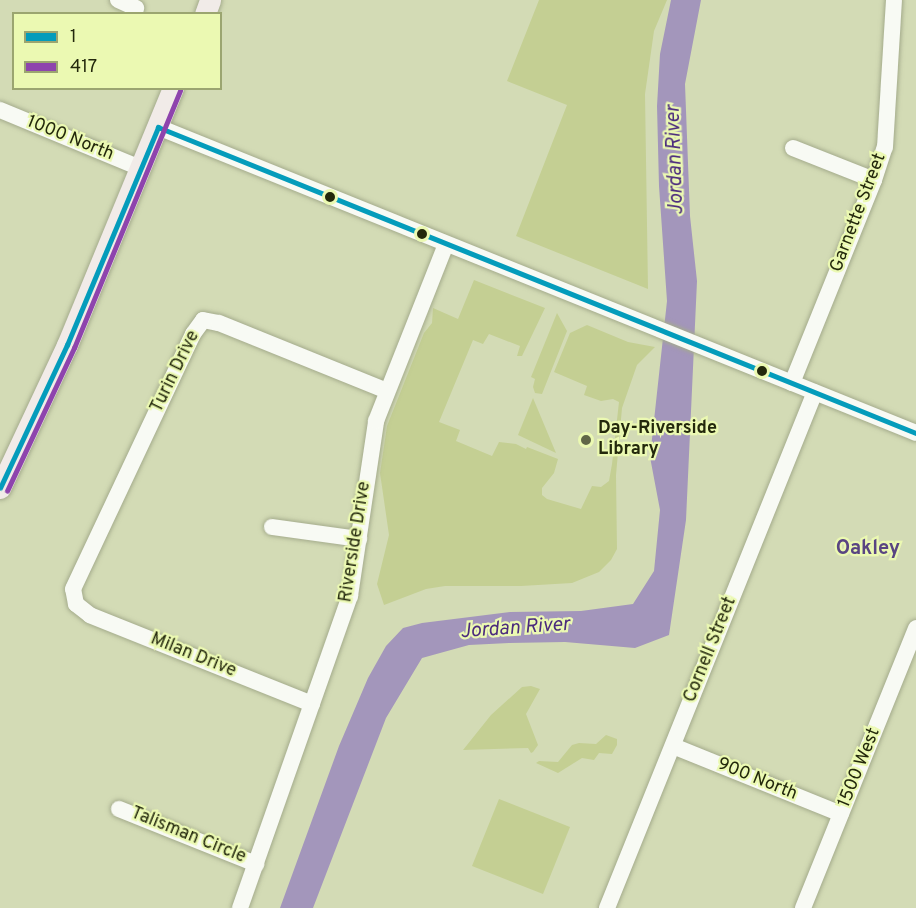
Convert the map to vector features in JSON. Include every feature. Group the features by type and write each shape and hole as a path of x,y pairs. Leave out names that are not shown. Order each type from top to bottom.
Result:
{"main road":[{"path":"0,488 67,345 173,90"}],"street":[{"path":"118,0 136,8"},
{"name":"Garnette Street","path":"792,383 874,180 888,129 894,0"},
{"name":"1000 North","path":"0,110 140,168"},
{"path":"158,128 916,433"},
{"path":"793,148 874,180"},
{"name":"Riverside Drive","path":"240,908 350,596 373,432 446,244"},
{"name":"Turin Drive","path":"76,604 72,594 76,578 196,328 203,320 219,323 387,391"},
{"name":"Cornell Street","path":"607,908 815,393"},
{"path":"272,527 359,539"},
{"name":"Milan Drive","path":"76,604 90,615 312,704"},
{"name":"1500 West","path":"803,908 916,628"},
{"name":"900 North","path":"673,746 841,814"},
{"name":"Talisman Circle","path":"119,809 256,864"}],"green space":[{"path":"539,0 667,0 654,31 645,94 648,289 516,236 567,105 507,81"},
{"path":"474,280 545,308 522,356 517,356 520,346 489,334 483,344 473,340 439,422 460,430 456,441 492,456 499,442 516,444 526,449 527,447 558,459 554,473 542,488 542,495 547,499 581,509 592,486 601,487 609,481 612,464 619,402 613,399 601,401 584,395 587,386 554,372 570,333 587,325 628,342 655,347 637,365 622,408 616,475 617,549 611,560 599,572 572,583 445,586 426,589 384,605 377,584 389,535 380,473 387,426 424,333 432,323 433,308 458,319"},
{"path":"557,313 567,331 542,394 535,393 533,387 535,379 531,377"},
{"path":"533,398 556,453 518,435"},
{"path":"531,686 540,689 526,714 538,745 533,752 531,753 528,748 463,750 491,715 522,687"},
{"path":"606,735 617,739 617,745 612,754 599,753 594,760 582,758 558,773 536,763 539,761 558,762 572,745 596,744"},
{"path":"499,799 570,827 543,894 472,866"}],"water":[{"name":"Jordan River","path":"671,0 701,0 685,84 690,216 697,281 686,520 669,635 635,648 565,642 509,643 469,645 422,658 386,718 313,908 280,908 339,746 368,678 386,646 403,628 422,623 510,612 581,611 633,604 654,571 660,510 650,457 667,301 659,186 657,106 660,54"}],"transit line":[{"name":"417","path":"7,491 74,348 180,91"},
{"name":"1","path":"158,127 916,433"},
{"name":"1","path":"0,488 67,345 158,127"}],"place":[{"name":"Day-Riverside Library","path":"586,440"}],"district":[{"name":"Oakley","path":"868,549"}]}
